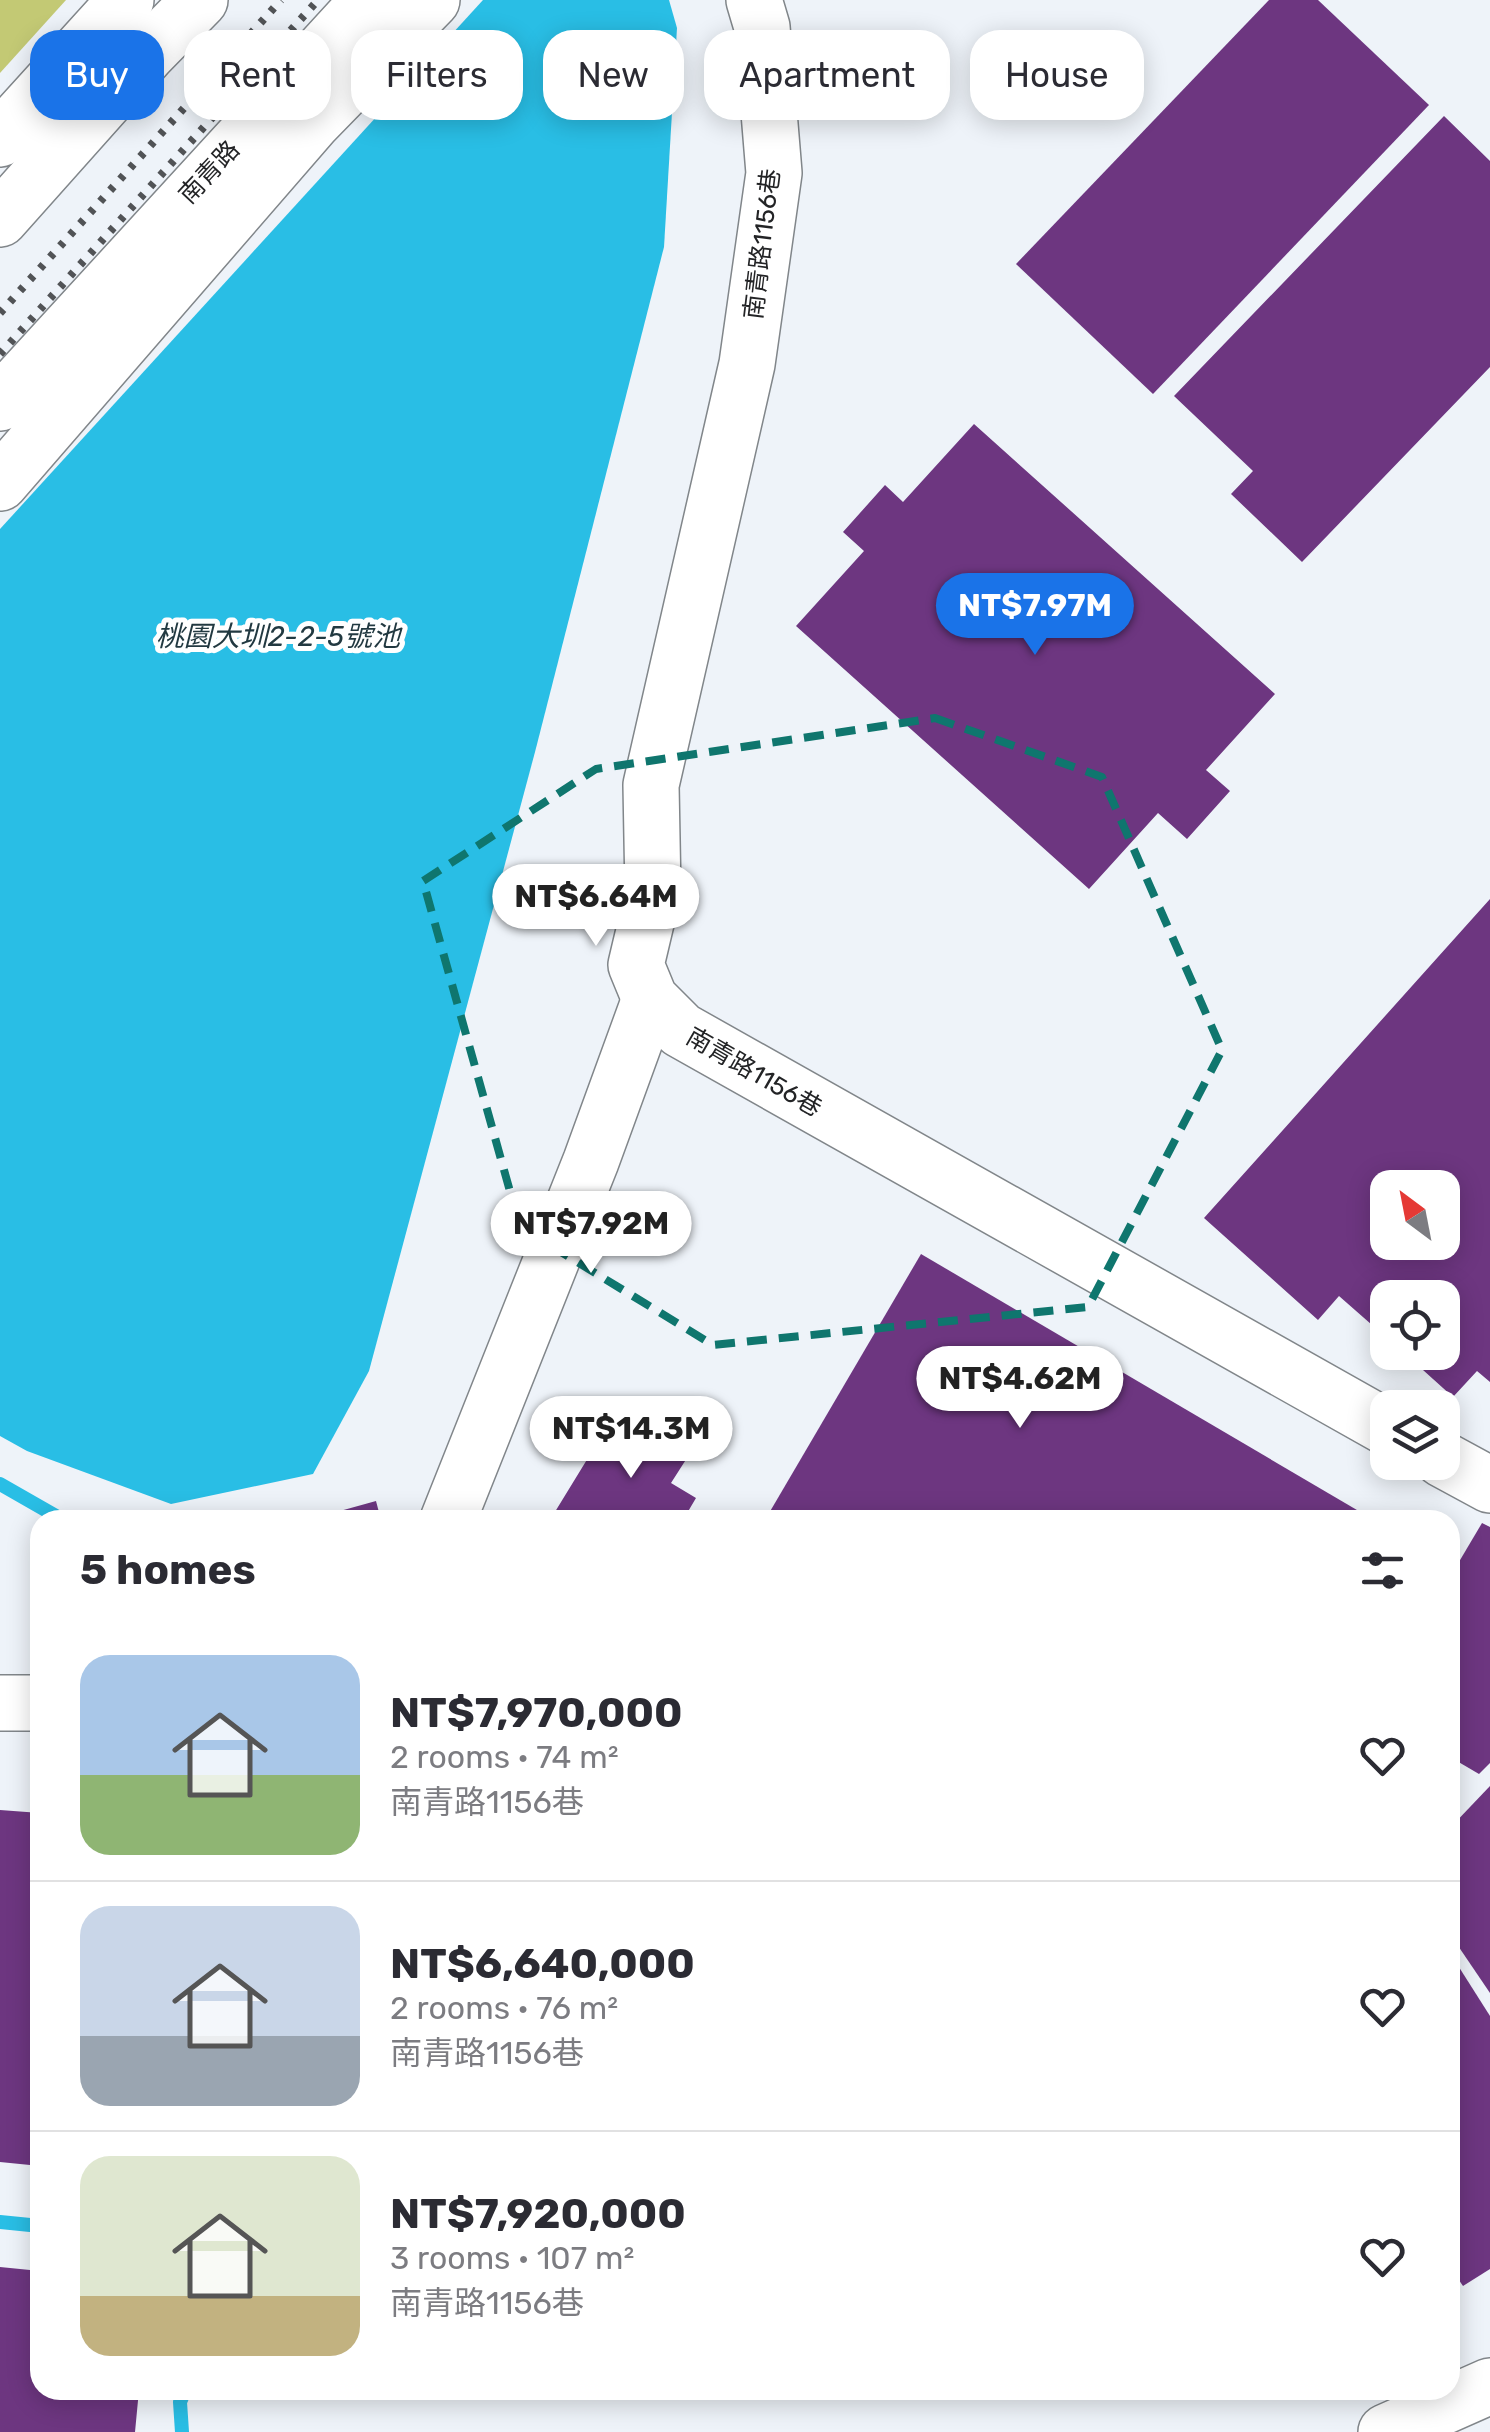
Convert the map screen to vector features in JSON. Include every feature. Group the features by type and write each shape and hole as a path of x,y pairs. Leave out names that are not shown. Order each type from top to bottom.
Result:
{"street":[{"path":"0,139 126,0"},
{"path":"0,219 200,0"},
{"name":"南青路","path":"0,403 369,0"},
{"path":"0,483 314,122 432,0"},
{"name":"南青路1156巷","path":"754,0 762,27 774,174 747,364 650,785 653,893 636,965 650,1000 682,1030 726,1056 1370,1418"},
{"path":"0,200 45,168"},
{"name":"南青路","path":"0,462 51,346"},
{"path":"452,1510 592,1161 650,1000"},
{"path":"1460,1469 1490,1486"},
{"path":"0,1703 30,1703"},
{"path":"1460,2399 1490,2386"},
{"path":"1386,2432 1458,2400"}],"highlighted area":[{"path":"935,718 1102,777 1222,1050 1088,1307 713,1345 520,1227 423,881 596,769"}],"green space":[{"path":"0,0 66,0 39,30 30,30 30,40 0,73"}],"water":[{"name":"桃園大圳2-2-5號池","path":"483,0 669,0 677,30 543,30 543,120 672,120 664,247 535,752 369,1371 313,1474 171,1504 27,1451 0,1436 0,529 373,120 523,120 523,30 456,30"}],"building":[{"path":"1269,0 1318,0 1429,105 1153,394 1016,264"},
{"path":"1444,116 1490,161 1490,367 1302,562 1231,494 1253,471 1174,396"},
{"path":"974,424 1275,694 1206,770 1230,791 1187,839 1158,813 1089,889 796,626 864,551 843,532 885,485 903,502"},
{"path":"1490,899 1490,1382 1477,1371 1459,1390 1445,1390 1423,1370 1460,1370 1460,1280 1370,1280 1370,1323 1339,1296 1318,1320 1204,1218"},
{"path":"921,1254 1357,1510 771,1510"},
{"path":"646,1418 694,1447 671,1483 696,1498 689,1510 556,1510 599,1440 623,1455"},
{"path":"376,1501 378,1510 344,1510"},
{"path":"1482,1523 1490,1527 1490,1763 1479,1774 1460,1763 1460,1560"},
{"path":"1490,1786 1490,1993 1460,1949 1460,1818"},
{"path":"0,1810 30,1812 30,2165 0,2162"},
{"path":"1460,1969 1490,2016 1490,2269 1463,2286"},
{"path":"0,2267 30,2270 30,2400 138,2400 135,2432 0,2432"}],"waterway":[{"path":"0,1484 46,1510"},
{"path":"0,2222 30,2225"},
{"path":"181,2400 182,2432"}],"railway":[{"path":"0,313 281,0"},
{"path":"0,354 318,0"}]}
